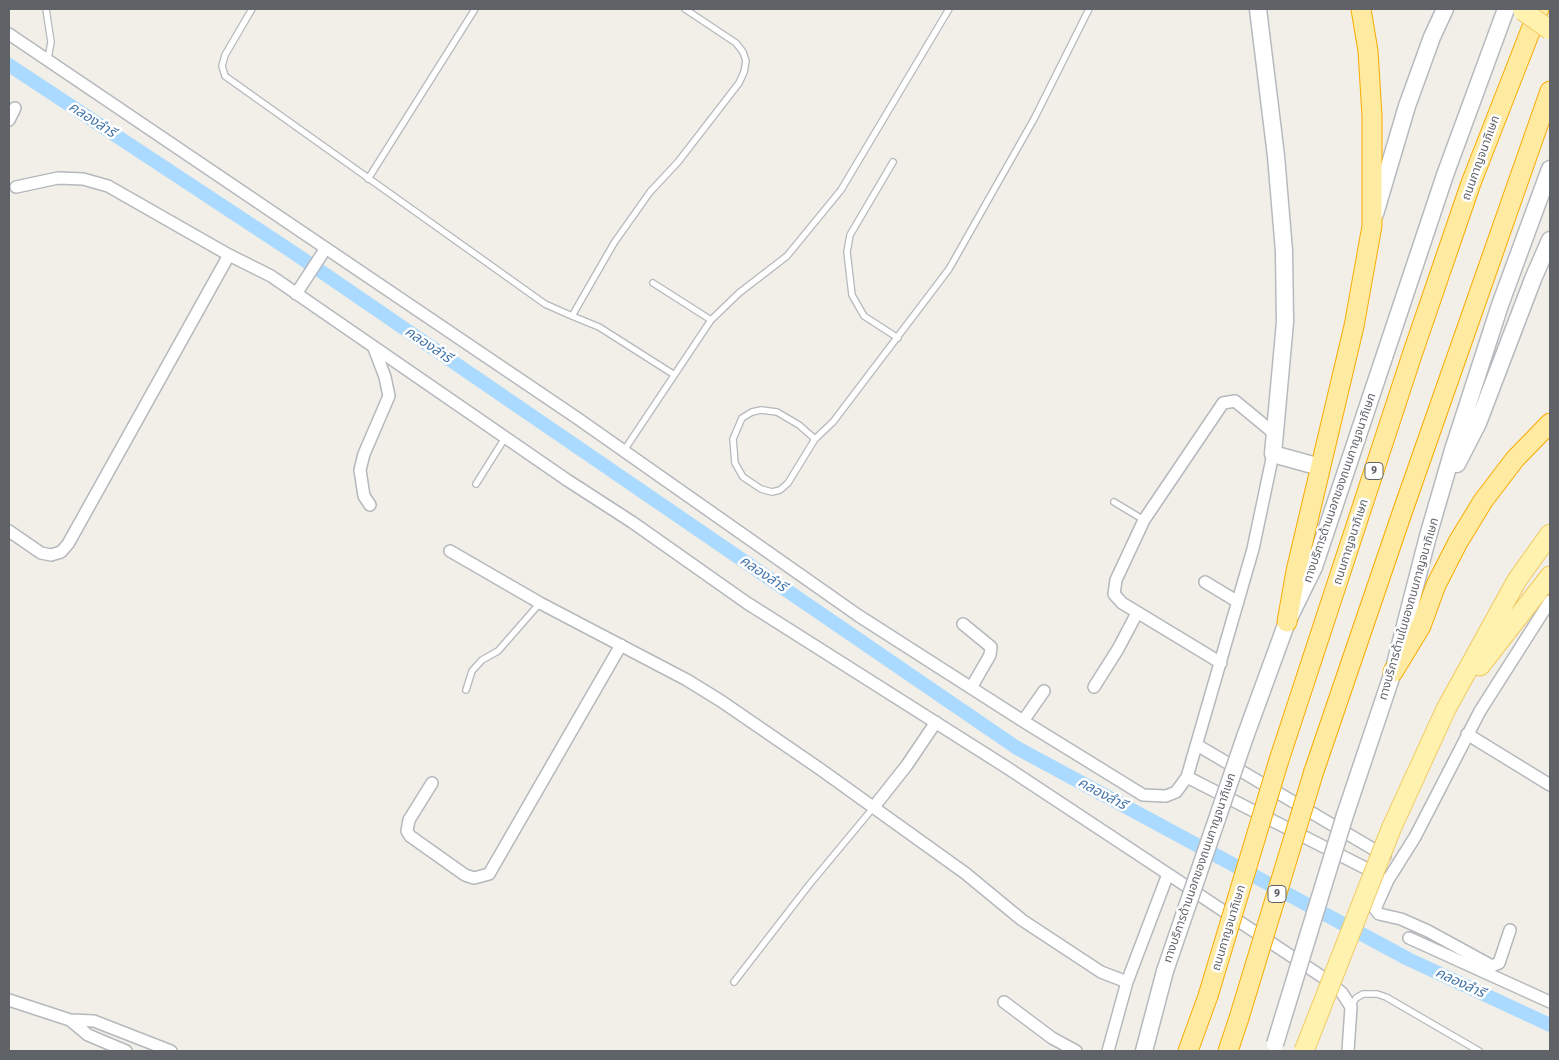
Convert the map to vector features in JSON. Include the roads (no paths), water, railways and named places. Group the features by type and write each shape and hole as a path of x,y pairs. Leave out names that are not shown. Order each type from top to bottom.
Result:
{"highway":[{"path":"1287,622 1296,571 1354,326 1372,226 1372,116 1368,51 1361,9"},
{"name":"ถนนกาญจนาภิเษก","path":"1188,1051 1208,996 1279,760 1412,355 1471,183 1522,9"},
{"name":"9","path":"1228,1051 1314,771 1511,197 1550,91"},
{"path":"1393,672 1421,626 1436,585 1458,542 1483,501 1515,459 1550,422"}],"main road":[{"path":"1258,9 1276,156 1284,251 1285,322 1273,454 1320,466"},
{"path":"1372,226 1407,106 1432,37 1445,9"},
{"path":"1522,9 1550,30"},
{"name":"ทางบริการด้านนอกของถนนกาญจนาภิเษก","path":"1144,1051 1166,971 1245,737 1287,622 1314,568 1445,175 1522,9"},
{"name":"ทางบริการด้านในของถนนกาญจนาภิเษก","path":"1273,1047 1345,816 1393,672 1428,536 1454,450 1500,305 1550,168"},
{"path":"1444,488 1478,423 1532,279 1550,240"},
{"path":"1304,1051 1391,829 1446,709 1513,588 1550,534"},
{"path":"1446,709 1550,576"}],"street":[{"path":"9,34 48,59 324,251 623,452 859,616 1143,795 1166,796 1176,792 1187,777 1259,526 1273,454"},
{"path":"9,120 16,108"},
{"path":"16,187 58,178 83,179 108,186 229,255 270,276 632,522 747,603 936,722 1327,980 1342,993 1351,1007 1348,1051"},
{"path":"296,294 324,251"},
{"path":"9,531 41,553 51,555 61,552 68,544 229,255"},
{"path":"370,505 364,496 360,470 364,454 389,396 385,376 374,348"},
{"path":"1221,663 1117,599 1114,589 1124,559 1144,520 1224,403 1234,401 1275,434"},
{"path":"450,551 540,603 722,700 965,874 1022,920 1102,972 1127,982"},
{"path":"1205,582 1238,602"},
{"path":"1510,930 1499,963 1492,966 1428,931 1376,912 1376,906 1397,863 1415,837 1467,734 1546,616 1550,600"},
{"path":"1094,687 1118,649 1137,612"},
{"path":"963,624 991,648 990,655 971,688"},
{"path":"432,783 409,820 407,831 410,836 465,875 474,878 489,874 621,645"},
{"path":"1023,721 1044,691"},
{"path":"873,808 907,765 936,722"},
{"path":"1467,734 1550,785"},
{"path":"1197,745 1397,863"},
{"path":"1187,777 1388,880"},
{"path":"1108,1051 1127,982 1163,871"},
{"path":"1409,938 1550,1002"},
{"path":"9,1000 70,1020 94,1021 171,1051"},
{"path":"1004,1002 1052,1038 1076,1051"},
{"path":"70,1020 88,1035 126,1051"}],"lane":[{"path":"46,9 51,42 48,59"},
{"path":"252,9 225,55 222,66 225,76 545,304 599,327 673,374"},
{"path":"368,179 475,9"},
{"path":"572,316 614,243 650,192 678,162 722,105 744,72 746,61 744,52 736,43 685,9"},
{"path":"623,452 673,374 711,320 739,293 786,256 841,190 950,9"},
{"path":"815,439 799,425 777,412 761,410 752,412 742,418 733,439 738,471 752,485 772,492 780,490 794,475 815,439 833,422 898,338 953,261 1034,119 1089,9"},
{"path":"893,162 850,235 847,252 852,295 860,309 871,321 898,338"},
{"path":"653,283 711,320"},
{"path":"476,484 506,438"},
{"path":"1114,502 1144,520"},
{"path":"466,690 472,671 482,660 498,651 540,603"},
{"path":"734,982 809,885 873,808"},
{"path":"1351,1007 1356,998 1364,994 1377,994 1386,997 1479,1051"}],"waterway":[{"name":"คลองลำรี","path":"9,65 294,253 1017,748 1408,959 1550,1025"}]}
